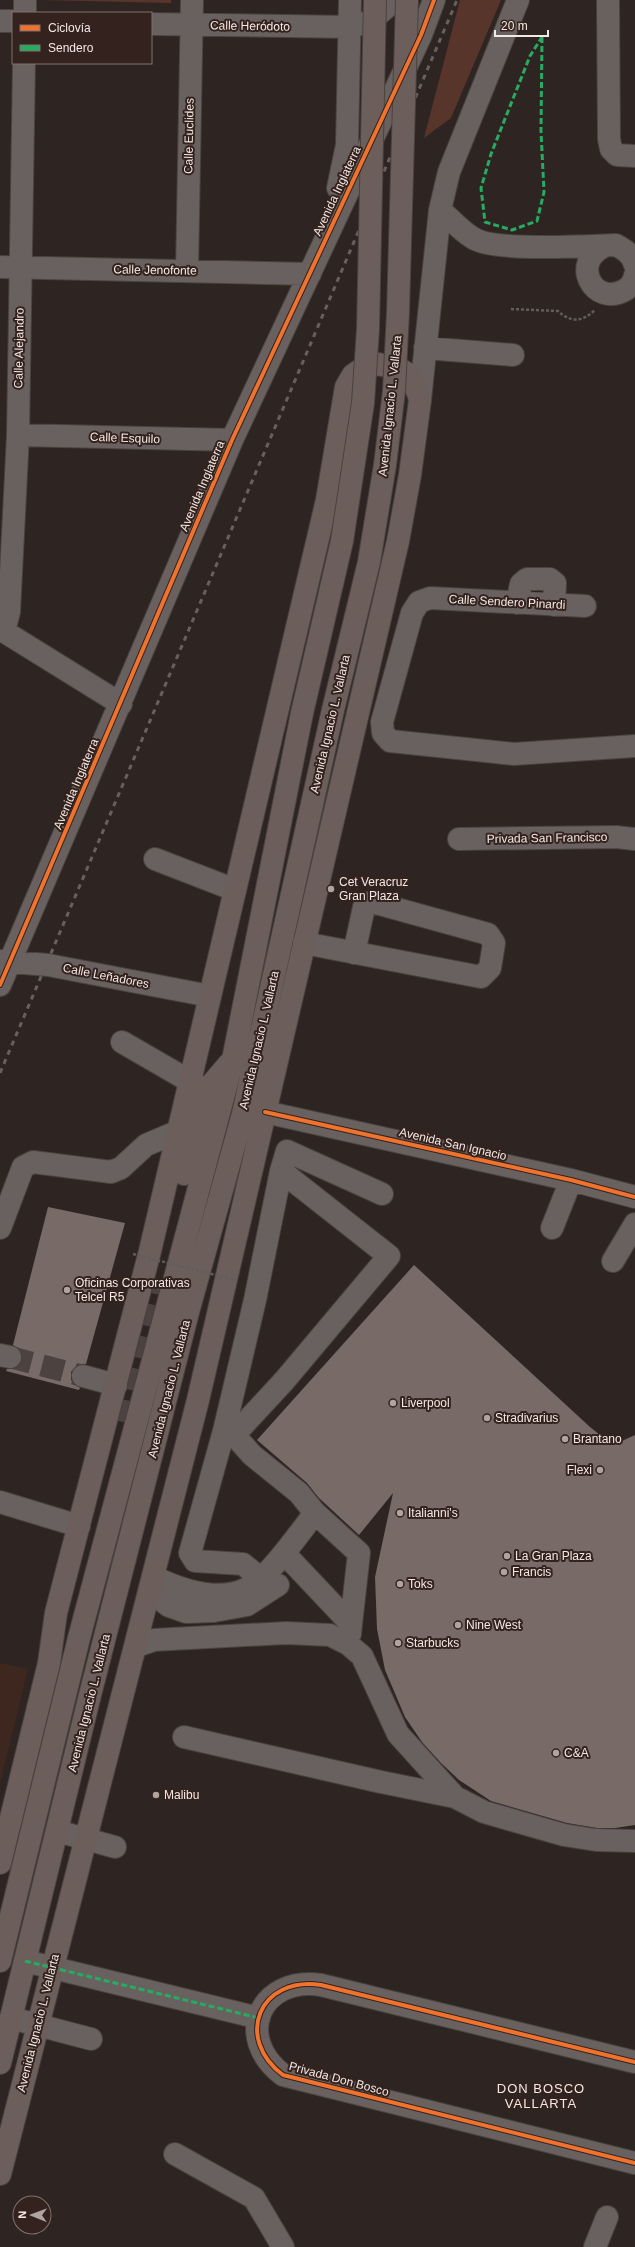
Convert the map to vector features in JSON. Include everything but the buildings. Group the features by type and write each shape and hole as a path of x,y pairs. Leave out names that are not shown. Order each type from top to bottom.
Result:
{"main road":[{"name":"Avenida Ignacio L. Vallarta","path":"0,1863 48,1663 56,1613 116,1385 179,1131 206,1091 233,1060 302,712 342,541 363,403 368,330 375,0"},
{"name":"Avenida Ignacio L. Vallarta","path":"0,2063 188,1312 243,1114 333,710 369,562 385,465 394,391 399,304 407,0"},
{"name":"Avenida Ignacio L. Vallarta","path":"0,1961 79,1638 206,1091 210,996 327,500 346,387 354,375 363,368 378,364 400,369 411,376 420,400 410,475 398,541 198,1400 139,1636 85,1839 0,2174"},
{"path":"154,1286 206,1091"},
{"path":"239,1222 243,1114"},
{"path":"48,1663 78,1576 123,1422"},
{"path":"16,1799 20,1879"}],"street":[{"path":"25,12 26,0"},
{"name":"Calle Euclides","path":"187,271 192,0"},
{"path":"320,251 345,160 350,0"},
{"name":"Calle Heródoto","path":"152,24 349,27 369,22 395,0"},
{"name":"Avenida Inglaterra","path":"0,985 6,961 121,704 232,440 421,35 434,0"},
{"path":"420,400 440,210 449,172 518,0"},
{"path":"608,0 609,139 611,149 626,155"},
{"path":"0,21 12,21"},
{"name":"Calle Alejandro","path":"2,630 9,612 18,435 10,268 24,64"},
{"path":"440,210 473,239 488,244 507,246 605,246 616,246 626,250 635,269 628,288 619,293 608,294 600,292 593,287 587,271 592,255 605,246"},
{"name":"Calle Jenofonte","path":"10,268 310,274"},
{"path":"425,348 513,355"},
{"name":"Calle Esquilo","path":"18,435 232,440"},
{"name":"Calle Sendero Pinardi","path":"584,606 430,598 419,602 412,613 382,722 383,733 390,741 514,754 635,746"},
{"path":"2,630 121,704"},
{"name":"Privada San Francisco","path":"458,839 616,837 635,839"},
{"path":"155,859 235,890"},
{"path":"304,944 481,977 490,968 494,943 488,934 372,902 364,907 354,953"},
{"name":"Calle Leñadores","path":"6,961 48,965 210,996"},
{"path":"122,1042 206,1091"},
{"name":"Avenida San Ignacio","path":"265,1112 571,1180 635,1197"},
{"path":"0,1228 23,1167 33,1162 111,1172 121,1168 146,1145 179,1131"},
{"path":"269,1582 243,1564 195,1561 190,1554 229,1433 281,1172 287,1151 382,1194"},
{"path":"229,1433 284,1382 389,1256 281,1172"},
{"path":"552,1228 571,1180"},
{"path":"613,1261 635,1224"},
{"path":"83,1376 116,1385"},
{"path":"229,1433 252,1455 299,1493 316,1513 359,1553 350,1634"},
{"path":"0,1502 79,1526"},
{"path":"152,1584 169,1606 186,1612 214,1611 247,1605 269,1582 284,1553 316,1513"},
{"path":"284,1553 350,1634 362,1656 398,1734 455,1797"},
{"path":"139,1636 168,1627 304,1620"},
{"path":"139,1636 154,1640 286,1633 330,1636 350,1634"},
{"path":"184,1737 264,1756 455,1797 484,1812 564,1835 596,1840 635,1841"},
{"path":"57,1831 115,1847"},
{"path":"25,1961 259,2018"},
{"name":"Privada Don Bosco","path":"635,2062 321,1984 305,1982 289,1985 275,1993 264,2005 259,2018 257,2036 261,2052 270,2065 283,2075 635,2163"},
{"path":"11,2018 91,2039"},
{"path":"175,2154 254,2198 283,2247"},
{"path":"595,2247 607,2217"}],"path":[{"path":"511,309 558,311 564,317 573,320 582,320 596,309 608,294"},
{"path":"133,1254 235,1280"}],"shaded area":[{"path":"40,0 171,0 171,3"},
{"path":"460,0 501,0 451,118 424,138"},
{"path":"0,1663 28,1669 0,1784"}],"tunnel":[{"path":"123,1422 154,1286"},
{"path":"10,1357 83,1376"}],"railway":[{"path":"0,1073 457,0"}],"marked path":[{"path":"542,37 541,131 544,192 537,221 512,230 485,222 481,188 491,154 530,56 542,37"},
{"path":"25,1961 259,2018"}],"cycle path":[{"path":"0,985 232,440 421,35 434,0"},
{"path":"265,1112 571,1180 635,1197"},
{"path":"635,2062 321,1985 300,1985 282,1990 269,2000 260,2013 257,2028 260,2044 268,2060 283,2075 635,2163"}],"place":[{"name":"Cet Veracruz Gran Plaza","path":"331,889"},
{"name":"Oficinas Corporativas Telcel R5","path":"67,1290"},
{"name":"Liverpool","path":"393,1403"},
{"name":"Stradivarius","path":"487,1418"},
{"name":"Brantano","path":"565,1439"},
{"name":"Flexi","path":"600,1470"},
{"name":"Italianni's","path":"400,1513"},
{"name":"La Gran Plaza","path":"507,1556"},
{"name":"Francis","path":"504,1572"},
{"name":"Toks","path":"400,1584"},
{"name":"Nine West","path":"458,1625"},
{"name":"Starbucks","path":"398,1643"},
{"name":"C&A","path":"556,1753"},
{"name":"Malibu","path":"156,1795"}],"district":[{"name":"DON BOSCO VALLARTA","path":"541,2096"}]}
